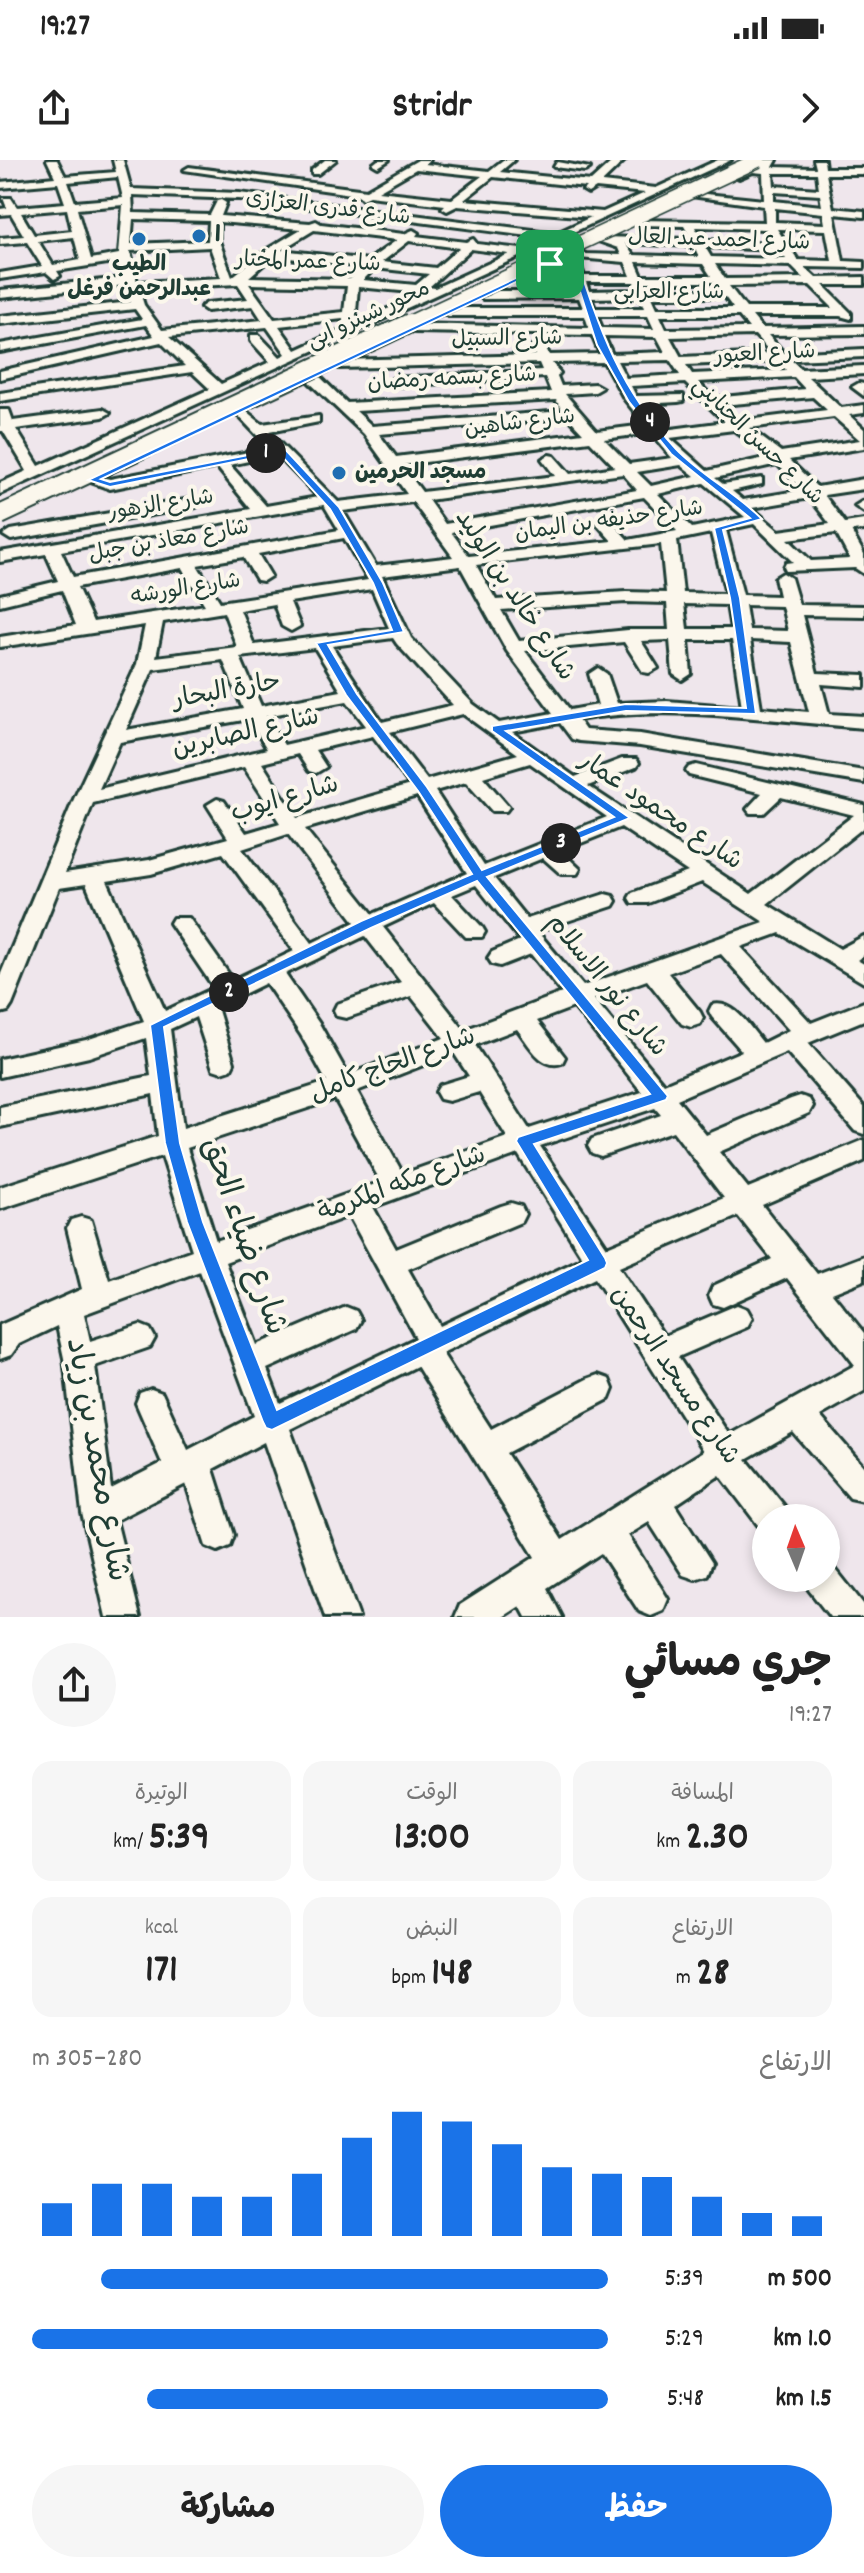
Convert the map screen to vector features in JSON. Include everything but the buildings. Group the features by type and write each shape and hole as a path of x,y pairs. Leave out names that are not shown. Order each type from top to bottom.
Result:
{"main road":[{"name":"محور شينزو ابى","path":"0,501 759,164"},
{"name":"محور شينزو ابى","path":"0,515 759,164"}],"street":[{"path":"182,160 367,193 604,215"},
{"path":"315,172 331,160"},
{"path":"234,279 270,252 425,160"},
{"path":"573,160 588,165"},
{"path":"556,237 557,229 568,212 620,160"},
{"path":"73,441 116,429 218,389 726,160"},
{"path":"115,161 126,189 129,216 124,252 138,305 161,336 218,389"},
{"path":"172,191 198,161"},
{"path":"348,330 353,283 406,238 485,178 512,162"},
{"path":"54,163 67,191 76,234 86,261"},
{"path":"41,167 54,163 68,164"},
{"path":"532,189 560,163 588,165"},
{"path":"759,164 769,189 770,226 795,264 864,331"},
{"path":"5,529 93,480 759,164 820,166 848,177 864,171"},
{"path":"413,166 452,170 507,185"},
{"path":"820,166 838,265"},
{"path":"189,170 251,171 265,167"},
{"path":"303,170 330,173"},
{"path":"440,180 452,170"},
{"path":"251,171 213,216 213,244 234,279 264,313 293,355"},
{"path":"656,191 673,173"},
{"path":"375,177 390,179"},
{"path":"485,178 543,179 656,191"},
{"path":"2,192 62,179 126,189"},
{"path":"314,193 325,187"},
{"path":"111,188 186,191 266,210"},
{"path":"0,222 17,215 71,205 126,189"},
{"path":"415,199 427,189"},
{"path":"769,189 839,198"},
{"path":"2,192 81,190"},
{"path":"186,191 194,216"},
{"path":"2,192 50,266 59,288 62,313 76,334 124,380"},
{"path":"696,196 864,214"},
{"path":"707,213 715,197"},
{"path":"419,289 522,199"},
{"name":"شارع احمد عبد العال","path":"224,200 341,209 556,237"},
{"path":"0,212 17,215"},
{"name":"شارع قدرى العزازى","path":"129,216 293,219 313,226 534,256 546,259 550,264"},
{"path":"639,222 831,227"},
{"path":"688,223 709,263 758,332 864,437"},
{"path":"626,228 667,230"},
{"path":"352,241 364,233"},
{"path":"0,241 76,234"},
{"name":"شارع احمد عبد العال","path":"556,237 548,243 556,248 576,251 584,257 709,263 757,273 795,264 864,265"},
{"path":"603,239 784,247"},
{"path":"603,239 623,246 629,259"},
{"path":"0,276 124,252 213,244"},
{"path":"328,258 340,250"},
{"path":"576,251 580,279 591,313 608,357 632,400 684,460 757,519 807,566"},
{"path":"270,252 437,272"},
{"path":"416,252 455,257"},
{"name":"شارع حسن الجنايني","path":"629,259 662,333 690,379 711,402 784,463 812,492 841,528 863,565"},
{"path":"294,284 312,267"},
{"path":"519,279 637,279 778,299 757,273"},
{"path":"483,295 730,294 757,273 813,282 864,281"},
{"name":"شارع عمر المختار","path":"27,310 59,288 131,283 234,279 321,285 353,283 435,291"},
{"path":"207,281 212,303 264,313"},
{"path":"0,294 27,310"},
{"name":"شارع العرابى","path":"448,312 652,313 730,294 843,308"},
{"path":"336,301 350,309"},
{"path":"0,320 27,310 62,313 138,305"},
{"path":"221,317 350,309 390,311"},
{"path":"0,375 264,313"},
{"path":"528,313 545,366 557,393 572,414 689,534"},
{"path":"6,347 149,321"},
{"path":"0,329 6,347 30,369"},
{"path":"409,330 534,331 572,338 608,357"},
{"path":"392,404 398,362 409,330"},
{"path":"608,357 662,333 703,338 758,332 864,331"},
{"path":"255,338 277,362"},
{"path":"394,382 608,357 782,357 864,353"},
{"name":"شارع السبيل","path":"339,364 464,356 545,366"},
{"name":"شارع العبور","path":"608,357 690,379 864,370"},
{"path":"35,472 4,426 0,397 195,368"},
{"path":"30,369 27,373 36,393"},
{"name":"شارع خالد بن الوليد","path":"312,377 369,431 465,561 514,647 579,735 640,740 864,777"},
{"path":"87,385 116,429"},
{"name":"شارع بسمه رمضان","path":"347,407 595,388"},
{"path":"711,402 818,392"},
{"path":"632,400 678,398"},
{"path":"0,489 116,429 183,401"},
{"name":"شارع شاهين","path":"391,462 596,436 705,429 864,409"},
{"name":"شارع محمود عمار","path":"241,411 331,504 375,578 398,632 466,708 573,785 752,905 864,975"},
{"path":"4,426 103,413"},
{"path":"369,431 572,414"},
{"path":"260,429 314,419"},
{"path":"705,429 718,439"},
{"path":"722,489 784,463 864,444"},
{"path":"5,529 178,488 220,462 281,450"},
{"path":"737,451 756,474"},
{"path":"549,459 566,479"},
{"path":"784,463 833,459"},
{"name":"شارع الزهور","path":"0,557 262,512 566,479 684,460"},
{"path":"220,462 262,512"},
{"path":"441,529 647,493 706,477 756,474"},
{"path":"740,505 812,492 862,476"},
{"path":"93,480 178,488"},
{"path":"178,488 202,521"},
{"name":"شارع حذيفه بن اليمان","path":"375,578 465,561 624,545 757,519"},
{"path":"605,524 624,545"},
{"path":"776,536 864,525"},
{"path":"718,528 735,598 752,711"},
{"name":"شارع معاذ بن جبل","path":"0,600 69,583 347,533"},
{"path":"669,538 682,674"},
{"path":"301,541 312,558"},
{"path":"51,546 86,627"},
{"path":"248,551 263,576"},
{"path":"187,562 223,606 255,714 279,753"},
{"path":"820,717 790,605 785,572 807,566 863,565"},
{"name":"شارع الورشه","path":"0,642 280,598 375,578"},
{"path":"491,605 581,598 676,596 735,598 864,611"},
{"path":"280,598 291,626"},
{"path":"0,1005 48,883 146,664 155,617"},
{"path":"146,664 398,632"},
{"path":"514,647 678,633 799,637"},
{"path":"628,635 649,668"},
{"name":"شارع نور الاسلام","path":"321,643 352,695 423,789 479,875 679,1119 864,1355"},
{"path":"598,674 609,709"},
{"path":"810,678 864,681"},
{"name":"حارة البحار","path":"111,738 352,695"},
{"path":"640,740 651,707"},
{"path":"496,729 609,709 651,707 752,711 864,722"},
{"name":"شارع الصابرين","path":"84,799 466,708"},
{"path":"303,747 316,767"},
{"name":"شارع ايوب","path":"48,883 151,867 533,756"},
{"name":"شارع مسجد الرحمن","path":"250,760 293,827 460,1042 657,1353 724,1455 762,1504"},
{"path":"573,785 629,763"},
{"path":"696,771 864,811"},
{"path":"471,775 499,807"},
{"path":"757,809 778,789"},
{"path":"217,805 236,844 307,953"},
{"path":"752,905 864,817"},
{"path":"0,1068 89,1048 157,1025 366,924 624,818"},
{"path":"546,849 569,869"},
{"path":"640,898 705,873"},
{"name":"شارع ضياء الحق","path":"94,877 150,1002 157,1025 172,1143 207,1254 250,1362 342,1617"},
{"path":"437,893 474,932"},
{"path":"500,958 529,936 605,901"},
{"path":"181,923 229,992"},
{"name":"شارع الحاج كامل","path":"0,1198 342,1087 578,996 727,946 782,924"},
{"path":"842,959 864,944"},
{"path":"727,946 864,1124"},
{"path":"270,971 311,1031 398,1189"},
{"path":"653,971 691,1018"},
{"path":"346,1010 415,986"},
{"path":"204,1004 222,1063"},
{"name":"شارع مكه المكرمة","path":"207,1254 660,1096 864,1010"},
{"path":"721,1011 758,1053"},
{"path":"521,1018 553,1057"},
{"path":"449,1092 485,1080"},
{"path":"0,1117 163,1083"},
{"path":"701,1148 800,1106"},
{"path":"601,1146 679,1119"},
{"path":"98,1513 272,1422 599,1263 864,1150"},
{"path":"356,1203 390,1264 429,1346 556,1561"},
{"path":"390,1264 511,1214"},
{"path":"81,1228 98,1295"},
{"name":"شارع محمد بن زياد","path":"123,1617 98,1513 79,1358 68,1307 207,1254"},
{"path":"657,1353 792,1263"},
{"path":"812,1288 864,1268"},
{"path":"0,1346 9,1335 68,1307"},
{"path":"250,1362 346,1320"},
{"path":"79,1358 140,1338"},
{"path":"472,1617 724,1455 864,1375"},
{"path":"486,1447 598,1389"},
{"path":"151,1403 188,1466 218,1535"},
{"path":"797,1413 861,1487"},
{"path":"653,1500 695,1563"},
{"path":"605,1530 651,1599"},
{"path":"525,1582 545,1617"},
{"path":"832,1592 852,1617"}],"place":[{"name":"ا","path":"199,236"},
{"name":"الطيب عبدالرحمن فرغل","path":"139,239"},
{"name":"مسجد الحرمين","path":"339,473"}],"route":[{"path":"550,264 93,480 99,484 110,484 281,450 334,507 378,583 398,632 321,643 352,695 423,789 479,875 366,924 157,1025 172,1143 195,1222 272,1422 599,1263 524,1141 660,1096 479,875 624,818 496,729 626,707 752,711 735,598 726,550 718,528 757,519 674,452 659,435 632,400 601,345 571,254 550,264"}]}
